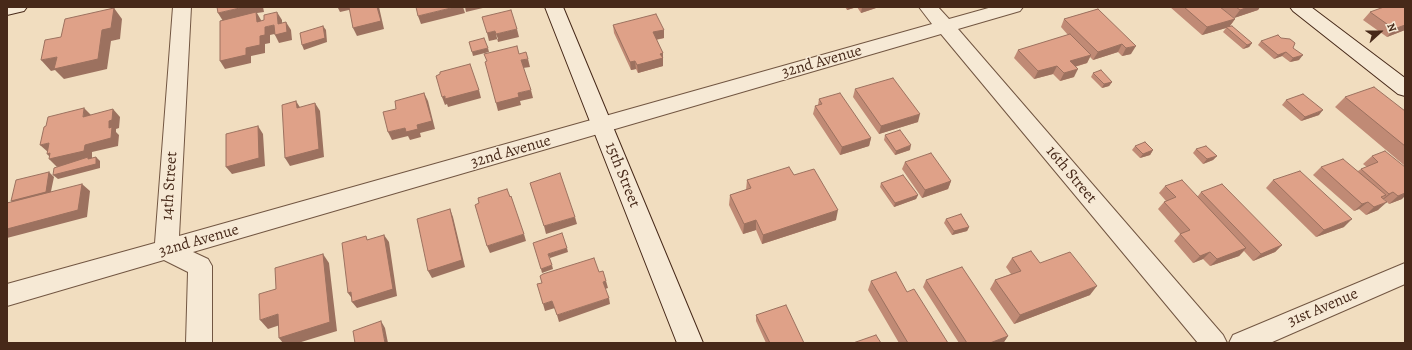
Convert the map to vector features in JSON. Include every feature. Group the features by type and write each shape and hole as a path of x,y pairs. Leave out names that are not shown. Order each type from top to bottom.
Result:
{"street":[{"path":"7,10 18,7"},
{"name":"14th Street","path":"166,250 182,7"},
{"name":"15th Street","path":"554,7 690,343"},
{"name":"16th Street","path":"928,7 1214,343"},
{"name":"32nd Avenue","path":"7,295 1014,7"},
{"path":"1299,7 1405,89"},
{"path":"166,250 200,266 199,343"},
{"name":"31st Avenue","path":"1242,343 1405,273"}],"building":[{"path":"217,7 244,7 218,13"},
{"path":"349,7 377,7 381,21 353,28"},
{"path":"416,7 455,7 418,16"},
{"path":"1184,7 1220,7 1235,19 1207,27"},
{"path":"1236,7 1248,7 1240,10"},
{"path":"1384,7 1405,7 1405,25 1394,29 1370,12"},
{"path":"114,8 111,28 102,30 98,59 54,69 57,57 41,60 45,40 61,37 65,19"},
{"path":"1098,9 1136,46 1126,48 1122,44 1098,52 1064,19"},
{"path":"511,10 517,29 496,34 495,31 487,33 482,17"},
{"path":"256,12 257,22 264,20 264,15 277,12 278,24 286,22 287,32 275,35 274,25 265,27 265,35 260,36 260,45 246,48 246,55 220,61 220,21"},
{"path":"656,14 664,30 653,32 663,53 660,54 663,58 637,65 635,61 630,62 613,25"},
{"path":"323,26 325,38 302,45 300,33"},
{"path":"1232,26 1252,43 1247,45 1226,27"},
{"path":"1070,34 1091,55 1070,61 1078,69 1064,73 1057,66 1038,71 1018,50"},
{"path":"1278,35 1281,38 1290,39 1295,43 1293,48 1303,55 1293,58 1286,52 1278,55 1261,41"},
{"path":"484,38 488,48 472,52 469,42"},
{"path":"517,46 519,54 526,52 528,59 521,60 531,90 518,93 519,97 496,103 485,62 487,61 484,54"},
{"path":"470,64 479,90 445,99 445,96 442,97 436,76 440,74 440,72"},
{"path":"1101,70 1112,82 1104,84 1093,73"},
{"path":"893,78 920,114 881,126 855,89"},
{"path":"1374,87 1405,111 1405,146 1345,97"},
{"path":"424,93 432,121 417,125 418,129 406,132 405,128 388,132 383,112 396,109 395,101"},
{"path":"840,93 871,138 842,147 815,106 822,104 819,99"},
{"path":"1303,94 1323,110 1305,117 1286,100"},
{"path":"296,101 297,108 315,103 319,149 285,158 282,105"},
{"path":"84,108 83,117 113,109 112,120 109,121 109,128 112,127 111,138 85,145 84,151 49,159 50,153 47,154 49,143 40,145 48,117"},
{"path":"258,126 259,158 226,167 226,134"},
{"path":"900,130 911,145 896,151 885,135"},
{"path":"1145,142 1153,150 1143,154 1135,146"},
{"path":"1206,146 1217,156 1207,159 1196,149"},
{"path":"1385,151 1405,167 1405,193 1398,196 1393,192 1389,194 1361,169 1378,162 1372,156"},
{"path":"931,153 951,181 925,190 905,162"},
{"path":"88,157 88,159 96,157 96,164 53,175 54,168"},
{"path":"1343,159 1386,195 1381,197 1387,202 1374,207 1368,202 1362,204 1321,167"},
{"path":"789,167 794,175 814,169 838,210 763,235 756,220 744,224 730,195 751,188 747,180"},
{"path":"1300,171 1352,219 1324,230 1273,180"},
{"path":"49,172 46,192 11,201 16,180"},
{"path":"560,173 575,217 544,226 530,183"},
{"path":"903,175 918,195 895,203 881,183"},
{"path":"1182,180 1246,248 1217,259 1210,252 1200,256 1180,234 1190,230 1164,202 1176,197 1165,186"},
{"path":"82,184 78,210 7,229 7,203"},
{"path":"1222,184 1282,245 1261,254 1201,192"},
{"path":"507,189 510,197 511,196 524,234 487,246 475,205 479,203 478,198"},
{"path":"450,209 462,260 428,271 417,219"},
{"path":"961,214 969,227 954,231 946,219"},
{"path":"562,233 567,248 548,254 552,265 541,269 533,243"},
{"path":"384,235 393,289 352,302 351,292 348,293 342,243 366,236 367,240"},
{"path":"1031,251 1040,263 1070,252 1097,286 1020,315 995,280 1021,271 1012,258"},
{"path":"323,254 330,322 279,338 278,314 260,320 259,294 276,289 275,268"},
{"path":"594,258 599,272 603,271 606,281 603,282 609,298 557,315 552,301 543,304 537,284 542,283 540,276"},
{"path":"962,267 1008,336 990,343 967,343 926,280"},
{"path":"896,272 907,292 914,289 948,343 908,343 871,281"},
{"path":"786,305 804,343 770,343 756,315"},
{"path":"381,321 385,343 355,343 353,331"},
{"path":"876,335 881,343 853,343"}]}
